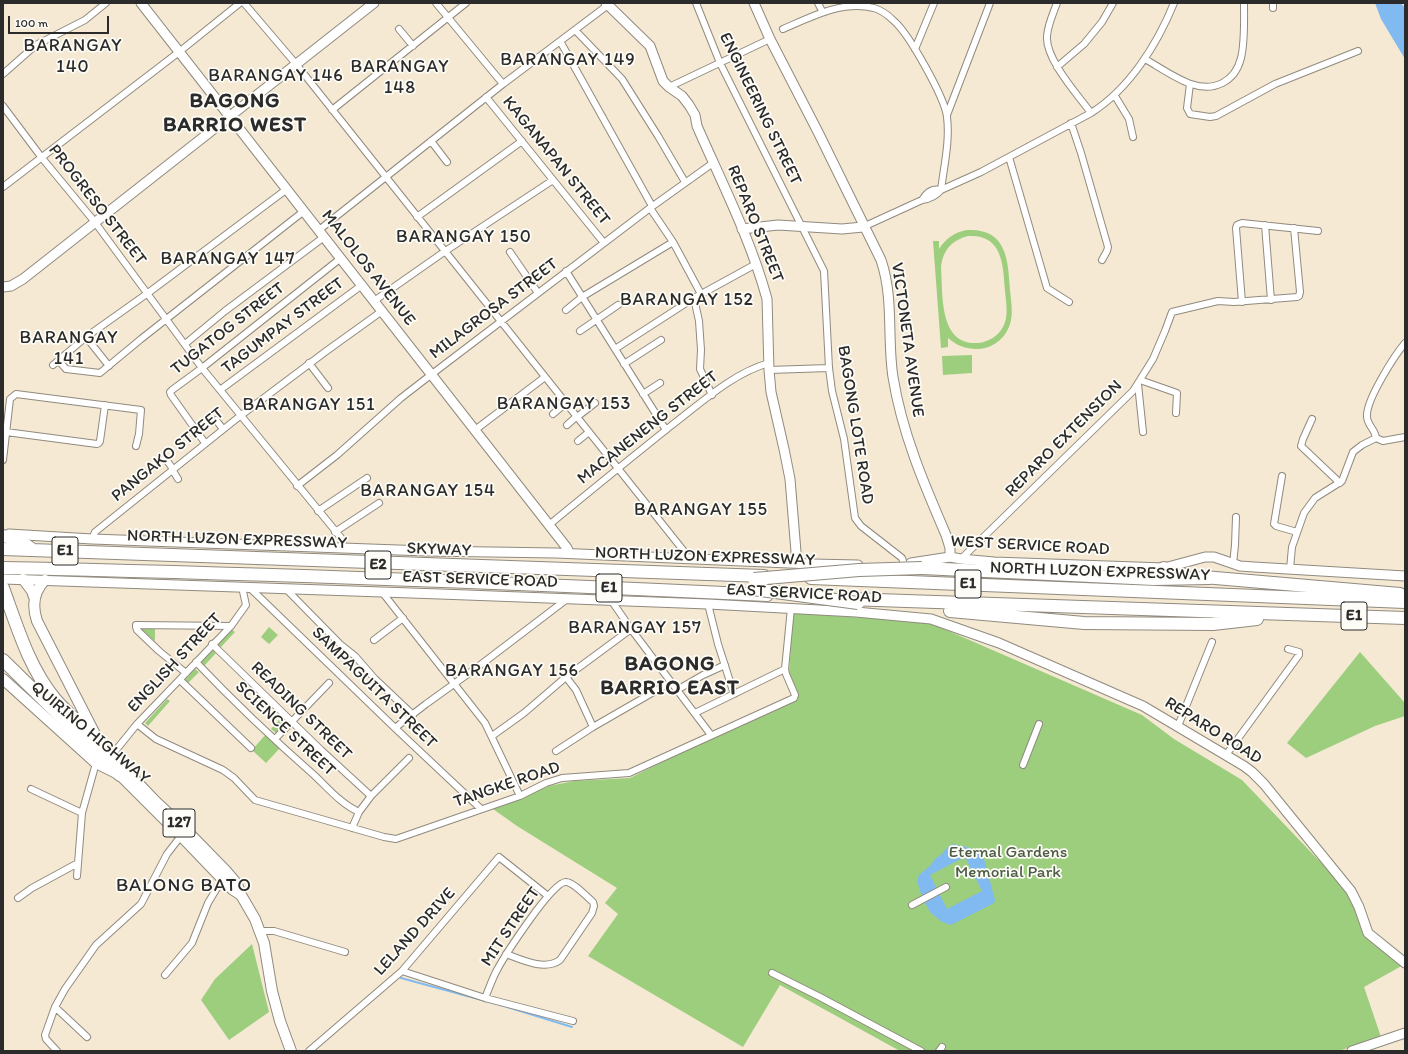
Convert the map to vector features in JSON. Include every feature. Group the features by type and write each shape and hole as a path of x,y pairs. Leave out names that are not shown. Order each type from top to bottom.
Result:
{"highway":[{"name":"E1","path":"3,536 19,540 33,550"},
{"name":"NORTH LUZON EXPRESSWAY","path":"3,548 1405,602"},
{"name":"SKYWAY","path":"3,553 754,584"},
{"name":"SKYWAY","path":"3,563 575,582 754,584"},
{"name":"NORTH LUZON EXPRESSWAY","path":"3,568 224,573 549,585 948,604 1405,618"},
{"path":"754,584 859,570 922,568 1154,579 1210,578"},
{"path":"1164,568 1176,574 1210,578 1405,594"},
{"path":"754,584 858,603 1084,623 1213,624 1304,614"},
{"path":"3,588 18,629 39,676 78,727 120,775"},
{"path":"3,660 78,727 99,742"}],"main road":[{"path":"23,579 32,590 34,597"},
{"path":"34,597 45,580"},
{"name":"QUIRINO HIGHWAY","path":"34,597 37,621 99,742 237,884 264,943 272,991 280,1021 292,1051"},
{"name":"QUIRINO HIGHWAY","path":"3,679 96,763 120,775 232,889 241,895"}],"street":[{"path":"3,74 36,45 85,20 106,3"},
{"name":"MALOLOS AVENUE","path":"141,3 549,524 569,553"},
{"path":"3,187 179,52 240,3"},
{"path":"244,3 296,64 444,252 618,468 683,550 684,558"},
{"path":"3,287 12,286 23,279 94,221 374,3"},
{"path":"436,3 503,84"},
{"path":"332,110 466,3"},
{"name":"ENGINEERING STREET","path":"696,3 720,63 802,226"},
{"name":"VICTONETA AVENUE","path":"754,3 770,39 818,132 863,227 881,260 889,301 893,376 903,426 915,460 946,535 950,548 950,557"},
{"path":"818,3 822,11"},
{"path":"915,50 934,3"},
{"path":"947,115 990,3"},
{"path":"1057,3 1049,25 1047,46 1057,67 1091,113"},
{"path":"1057,67 1084,44 1102,22 1113,3"},
{"path":"742,229 778,225 842,229 863,227 922,200 926,193 935,189 941,190 981,172 1091,113 1115,96 1145,59 1174,3"},
{"path":"1145,59 1190,84 1208,87 1220,85 1229,78 1237,68 1241,59 1243,50 1244,3"},
{"path":"185,344 321,233 385,177 607,4"},
{"name":"REPARO STREET","path":"607,4 650,46 664,81 672,86 682,96 695,115 697,126 756,264 767,299 771,392 790,479 798,564"},
{"path":"784,30 822,11 850,6 875,6 894,21 904,32 915,50 940,96 947,115 948,130 941,190"},
{"path":"398,29 413,46"},
{"path":"575,30 622,79 658,136 684,182"},
{"path":"672,86 770,39"},
{"path":"560,41 651,207 701,294"},
{"path":"1190,84 1187,108 1190,114 1216,116 1242,100 1275,84 1358,51"},
{"path":"1115,96 1129,119 1133,137"},
{"name":"KAGANAPAN STREET","path":"486,97 604,243"},
{"name":"PROGRESO STREET","path":"3,106 42,158 94,221 202,368 343,542 343,548"},
{"path":"1072,123 1082,153 1108,247 1108,251 1102,260"},
{"path":"431,141 447,162"},
{"path":"417,217 522,141"},
{"path":"1009,157 1047,288 1069,302"},
{"name":"MILAGROSA STREET","path":"297,486 337,455 401,398 684,182 713,163"},
{"path":"374,301 444,252 553,180"},
{"path":"53,365 86,337 287,190"},
{"path":"59,361 66,369 100,373 166,319 304,211"},
{"path":"1242,302 1236,228 1237,224 1242,223 1318,231"},
{"path":"1265,225 1271,300"},
{"name":"BAGONG LOTE ROAD","path":"802,226 826,276 829,368 832,391 844,439 855,518 861,526 899,556 904,564"},
{"name":"REPARO EXTENSION","path":"961,559 1116,410 1133,391 1153,359 1172,312 1218,301 1242,302 1299,296 1300,292 1294,228"},
{"path":"566,310 582,297 672,242"},
{"path":"510,252 538,293"},
{"name":"TUGATOG STREET","path":"205,443 170,392 341,258"},
{"path":"615,349 694,298 756,264"},
{"path":"566,271 666,430"},
{"name":"TAGUMPAY STREET","path":"220,390 362,285"},
{"path":"694,298 699,322 701,350 700,369 712,395"},
{"path":"580,331 618,305"},
{"name":"PANGAKO STREET","path":"92,539 94,532 205,443 309,363 382,311"},
{"path":"86,337 109,366"},
{"path":"624,364 661,340"},
{"path":"1376,438 1375,431 1369,425 1367,420 1368,406 1391,364 1405,343"},
{"path":"309,363 328,388"},
{"name":"MACANENENG STREET","path":"549,524 666,430 712,395 752,369 769,367 829,368"},
{"path":"475,430 545,377"},
{"path":"1143,432 1139,382 1177,393 1176,414"},
{"path":"643,394 660,383"},
{"path":"3,460 10,399 16,394 141,410 136,446"},
{"path":"553,414 566,403"},
{"path":"567,425 595,403"},
{"path":"6,432 97,444 100,441 105,405"},
{"path":"1312,419 1301,446 1340,483"},
{"path":"216,420 223,429"},
{"path":"578,441 589,432"},
{"path":"1376,438 1382,441 1405,438"},
{"path":"1290,569 1292,547 1297,532 1302,518 1315,498 1340,483 1353,452 1362,445 1376,438"},
{"path":"165,458 178,479"},
{"path":"1282,476 1274,524 1276,526 1297,532"},
{"path":"318,511 367,478"},
{"path":"335,532 379,503"},
{"path":"1233,564 1236,517"},
{"name":"WEST SERVICE ROAD","path":"3,532 11,534 92,539 343,548 569,553 798,564 904,564 950,557 994,562 1164,568 1205,557 1214,557 1233,564 1254,568 1405,576"},
{"name":"EAST SERVICE ROAD","path":"3,579 708,604 856,612 931,619"},
{"name":"ENGLISH STREET","path":"112,755 137,724 180,680 212,644 231,626 246,605 246,587"},
{"name":"SAMPAGUITA STREET","path":"246,587 481,809"},
{"path":"286,589 340,644 355,656 375,679 413,715"},
{"path":"382,592 477,712 492,736 520,796"},
{"path":"395,728 567,599"},
{"path":"611,600 711,735"},
{"path":"708,604 734,694"},
{"path":"695,714 785,669 791,608"},
{"path":"374,640 403,618"},
{"name":"REPARO ROAD","path":"931,619 1006,646 1143,706 1252,772 1264,784 1351,891 1359,907 1368,933 1405,963"},
{"path":"186,673 159,651 136,628 136,625 231,626"},
{"path":"492,736 524,713 566,677 631,629"},
{"path":"1178,726 1212,642"},
{"name":"READING STREET","path":"212,644 371,796"},
{"path":"1226,755 1299,655 1299,652 1288,649"},
{"name":"SCIENCE STREET","path":"196,662 225,693 342,801 358,812"},
{"path":"677,690 702,675 725,665"},
{"name":"TANGKE ROAD","path":"137,724 156,739 222,770 234,778 255,800 384,837 396,839 520,796 546,783 562,778 629,773 794,698 795,695 785,669"},
{"path":"566,677 576,690 593,727"},
{"path":"180,680 251,748"},
{"path":"556,751 593,727 671,682"},
{"path":"275,739 329,683"},
{"path":"1023,765 1039,724"},
{"path":"352,828 358,812 371,796 410,758"},
{"path":"77,876 82,813 96,763"},
{"path":"31,789 82,813"},
{"path":"58,1051 44,1035 55,1007 65,989 96,945 141,904 167,854 181,836"},
{"name":"LELAND DRIVE","path":"309,1051 402,971 499,857 548,896"},
{"path":"18,898 32,888 78,863"},
{"path":"165,975 192,943 208,903 224,880"},
{"name":"MIT STREET","path":"485,998 506,954 548,896 562,882 570,883 592,902 594,906 592,913 560,960 554,965 547,966 525,961 506,954"},
{"path":"912,906 946,887"},
{"path":"259,931 274,931 345,952"},
{"path":"402,971 485,998 573,1022"},
{"path":"772,973 820,996 921,1051"},
{"path":"55,1007 87,1037"},
{"path":"1352,1051 1405,1033"}],"green space":[{"path":"963,231 980,231 990,234 998,240 1003,248 1008,268 1012,308 1011,322 1004,336 998,342 982,349 964,347 948,338 948,347 941,348 933,241 939,241 939,249 948,239","holes":["968,236 980,237 988,240 995,246 1002,262 1007,309 1006,318 1003,327 993,338 978,343 965,342 956,336 949,327 945,315 941,266 942,260 949,246 957,240"]},
{"path":"972,355 972,373 943,375 942,356"},
{"name":"Eternal Gardens Memorial Park","path":"793,613 928,622 1142,715 1174,739 1242,780 1349,892 1366,934 1405,964 1364,987 1381,1037 1339,1051 900,1051 780,985 743,1047 588,956 618,914 605,903 617,888 517,826 493,809 549,786 574,781 630,778 712,737 797,699 789,674"},
{"path":"155,625 155,641 137,626"},
{"path":"269,627 278,635 269,644 261,637"},
{"path":"231,629 235,632 220,648 216,645"},
{"path":"212,650 216,653 204,666 201,662"},
{"path":"1360,652 1405,703 1405,716 1375,726 1306,758 1287,743"},
{"path":"195,669 199,672 187,684 184,681"},
{"path":"167,699 170,701 148,726 145,723"},
{"path":"282,717 287,721 276,733 271,729"},
{"path":"267,733 281,747 266,763 252,750"},
{"path":"252,944 269,1012 229,1040 201,1000 215,979"}],"water":[{"path":"1375,3 1401,3 1405,8 1405,59 1381,19"},
{"path":"952,844 970,848 978,852 984,859 995,900 994,903 951,925 942,922 930,912 922,897 917,881 919,875","holes":["965,857 982,891 947,909 930,875"]}],"waterway":[{"path":"401,978 504,1006 572,1027"}],"district":[{"name":"BARANGAY 140","path":"73,56"},
{"name":"BARANGAY 149","path":"568,60"},
{"name":"BARANGAY 146","path":"276,76"},
{"name":"BARANGAY 148","path":"400,77"},
{"name":"BAGONG BARRIO WEST","path":"235,114"},
{"name":"BARANGAY 150","path":"464,237"},
{"name":"BARANGAY 147","path":"228,259"},
{"name":"BARANGAY 152","path":"687,300"},
{"name":"BARANGAY 141","path":"69,348"},
{"name":"BARANGAY 153","path":"564,404"},
{"name":"BARANGAY 151","path":"309,405"},
{"name":"BARANGAY 154","path":"428,491"},
{"name":"BARANGAY 155","path":"701,510"},
{"name":"BARANGAY 157","path":"635,628"},
{"name":"BARANGAY 156","path":"512,671"},
{"name":"BAGONG BARRIO EAST","path":"670,677"},
{"name":"BALONG BATO","path":"184,886"}]}
